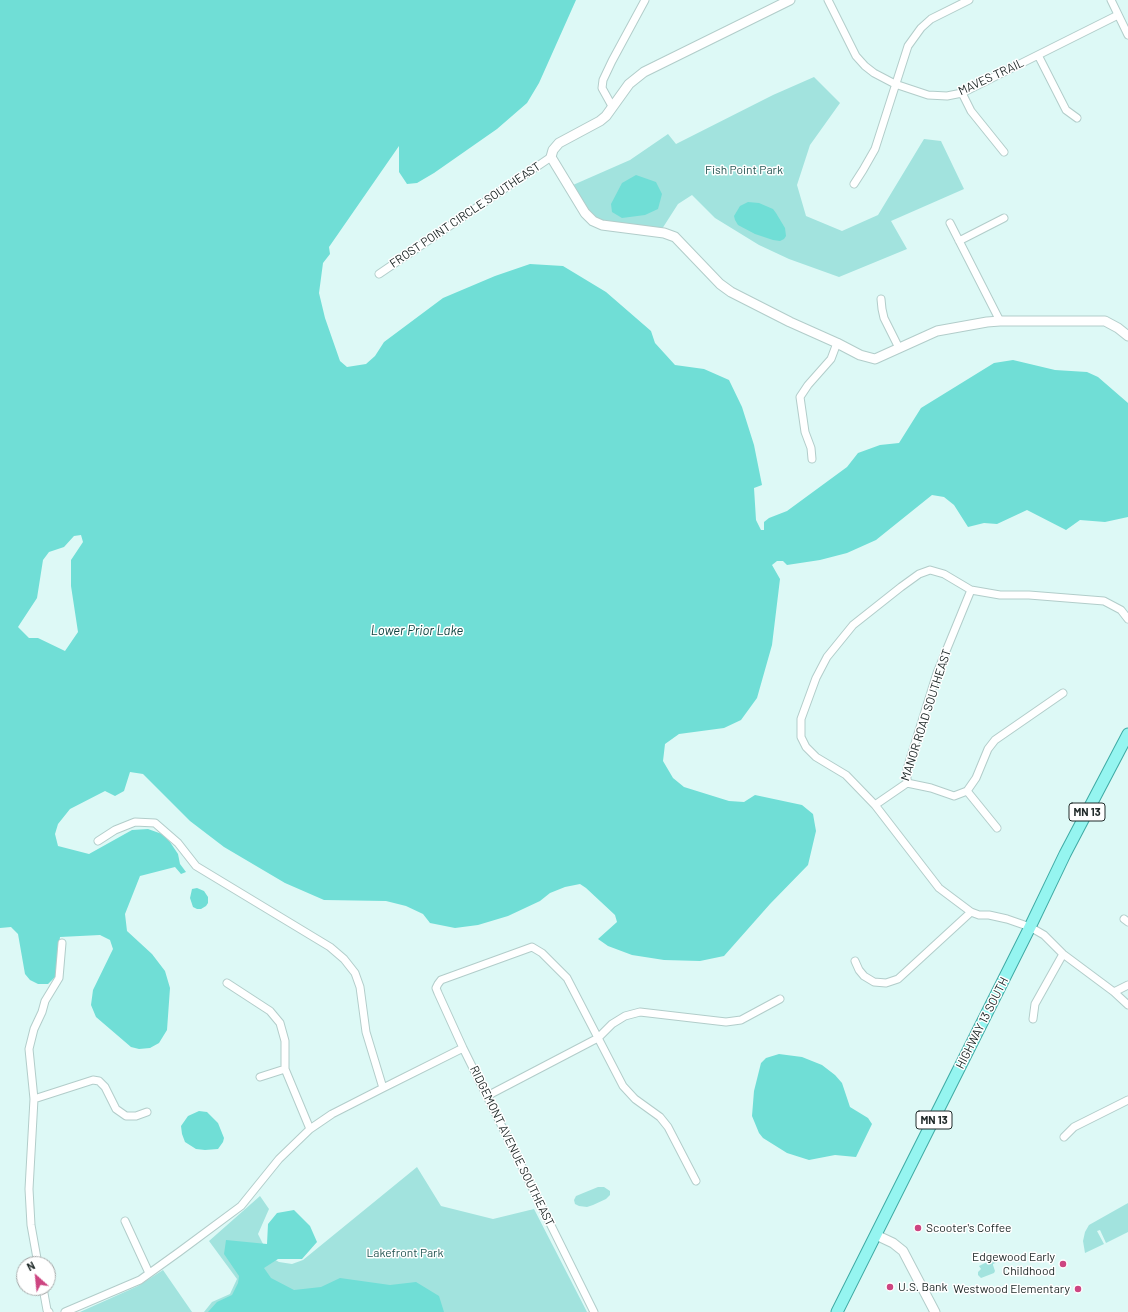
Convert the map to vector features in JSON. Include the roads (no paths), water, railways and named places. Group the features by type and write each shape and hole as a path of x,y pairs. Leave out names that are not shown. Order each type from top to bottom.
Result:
{"main road":[{"name":"HIGHWAY 13 SOUTH","path":"837,1312 1030,927 1065,854 1128,734"}],"street":[{"path":"612,106 602,88 603,80 645,0"},
{"path":"790,0 644,72 630,84 606,116 600,121 559,143 553,150 551,157 585,213 602,225 664,233 675,238 720,284 731,292 790,322 837,342 860,355 875,359 937,331 969,324 1000,321 1105,321 1118,328 1128,336"},
{"name":"MAVES TRAIL","path":"828,0 856,56 874,73 895,84 928,95 947,96 962,93 1118,15"},
{"path":"854,184 875,148 908,46 921,28 931,19 969,0"},
{"path":"1110,0 1128,35"},
{"path":"1038,55 1066,110 1077,118"},
{"path":"962,93 971,111 1004,152"},
{"name":"FROST POINT CIRCLE SOUTHEAST","path":"379,274 551,157"},
{"path":"959,241 1004,218"},
{"path":"950,223 1000,321"},
{"path":"881,299 884,318 899,348"},
{"path":"812,459 811,448 805,432 800,397 808,385 831,359 837,342"},
{"path":"1128,619 1121,610 1104,601 1030,595 1000,595 971,590 944,574 930,570 919,574 852,625 827,657 816,678 801,719 801,736 806,747 816,756 846,775 875,805 939,888 971,912 979,915 989,915 1008,919 1030,927 1044,935 1063,954 1114,992 1128,1005"},
{"name":"MANOR ROAD SOUTHEAST","path":"875,805 907,783 907,769 937,673 971,590"},
{"path":"907,783 931,788 954,796 967,791 976,778 988,749 995,740 1063,693"},
{"path":"967,791 997,828"},
{"path":"98,841 115,830 136,822 155,823 178,843 196,866 330,947 344,959 355,973 360,987 366,1032 383,1088"},
{"path":"855,961 859,970 864,976 874,982 886,983 898,979 971,912"},
{"path":"37,1256 31,1225 29,1189 34,1099 30,1049 34,1029 42,1012 45,1001 59,978 62,943"},
{"name":"RIDGEMONT AVENUE SOUTHEAST","path":"594,1312 463,1048 436,988 442,980 532,948 542,953 567,978 598,1038"},
{"path":"1033,1019 1034,1004 1063,954"},
{"path":"227,983 270,1011 280,1023 285,1041 285,1069 310,1129"},
{"path":"1114,992 1128,985"},
{"path":"487,1096 598,1038 612,1024 625,1016 640,1012 726,1022 742,1020 780,999"},
{"path":"598,1038 623,1086 635,1099 660,1117 668,1127 696,1181"},
{"path":"65,1312 140,1280 179,1252 241,1206 279,1159 310,1129 332,1114 463,1048"},
{"path":"260,1077 285,1069"},
{"path":"34,1099 92,1080 99,1081 105,1087 116,1109 126,1116 136,1116 147,1112"},
{"path":"1064,1137 1074,1127 1128,1100"},
{"path":"125,1221 150,1273"},
{"path":"876,1235 892,1243 903,1251 935,1312"},
{"path":"44,1296 47,1310 49,1312"}],"water":[{"name":"Lower Prior Lake","path":"0,0 576,0 539,83 527,103 497,129 434,173 417,183 407,184 399,172 399,146 329,247 330,254 323,263 319,293 325,318 340,361 347,367 366,364 375,356 384,342 443,298 495,276 530,264 563,266 606,292 651,331 655,343 675,365 704,369 729,380 742,407 754,445 762,485 754,488 756,520 761,530 764,530 764,522 769,518 787,511 847,467 858,453 880,445 899,443 921,408 994,363 1013,360 1055,370 1087,372 1098,377 1128,403 1128,517 1105,522 1080,520 1066,530 1027,510 997,524 984,523 968,527 954,505 944,497 932,495 876,540 847,553 820,560 787,565 783,561 777,561 772,565 780,579 772,645 757,698 741,720 724,728 679,734 665,744 663,761 673,778 684,787 729,801 744,802 755,795 802,805 813,814 816,831 808,865 770,904 724,956 700,961 664,960 632,955 608,946 598,939 617,922 615,915 580,884 565,887 550,893 540,901 508,916 478,925 455,928 430,923 423,914 406,906 386,901 324,900 285,883 224,847 190,821 143,774 130,772 124,791 115,796 105,791 70,809 58,824 55,834 58,846 89,854 132,830 148,829 162,834 170,842 178,854 180,864 186,872 181,874 175,867 140,876 125,914 127,931 152,954 165,971 170,988 167,1030 159,1043 150,1048 139,1049 131,1047 96,1017 91,1005 93,990 113,949 110,940 100,935 60,937 55,977 48,984 38,984 30,980 25,974 18,934 11,927 0,928","holes":["81,535 83,542 71,560 71,586 78,632 65,651 38,638 29,638 18,627 37,598 43,560 49,552 64,547 74,536"]},
{"path":"636,175 656,182 662,194 658,209 645,215 622,218 612,212 611,204 622,183"},
{"path":"748,202 759,203 773,209 785,228 786,236 784,239 780,241 773,240 755,234 738,225 734,216 740,206"},
{"path":"197,888 204,891 208,897 208,903 201,909 193,907 190,898 192,889"},
{"path":"779,1054 802,1057 822,1065 835,1075 842,1083 850,1107 868,1118 872,1124 856,1157 835,1155 809,1160 787,1153 763,1138 759,1133 752,1116 754,1091 761,1063 766,1058"},
{"path":"199,1111 207,1112 218,1123 224,1138 218,1149 196,1149 185,1142 181,1126 188,1116"},
{"path":"294,1210 310,1226 317,1242 302,1259 278,1259 264,1268 271,1278 294,1290 321,1287 340,1278 390,1285 416,1282 439,1296 444,1312 208,1312 217,1302 232,1295 238,1283 239,1276 224,1254 226,1240 267,1244 268,1224 277,1213"}],"place":[{"name":"Scooter's Coffee","path":"918,1228"},
{"name":"Edgewood Early Childhood","path":"1063,1264"},
{"name":"U.S. Bank","path":"890,1287"},
{"name":"Westwood Elementary","path":"1078,1289"}],"park label":[{"name":"Fish Point Park","path":"744,170"},
{"name":"Lakefront Park","path":"405,1253"}]}
